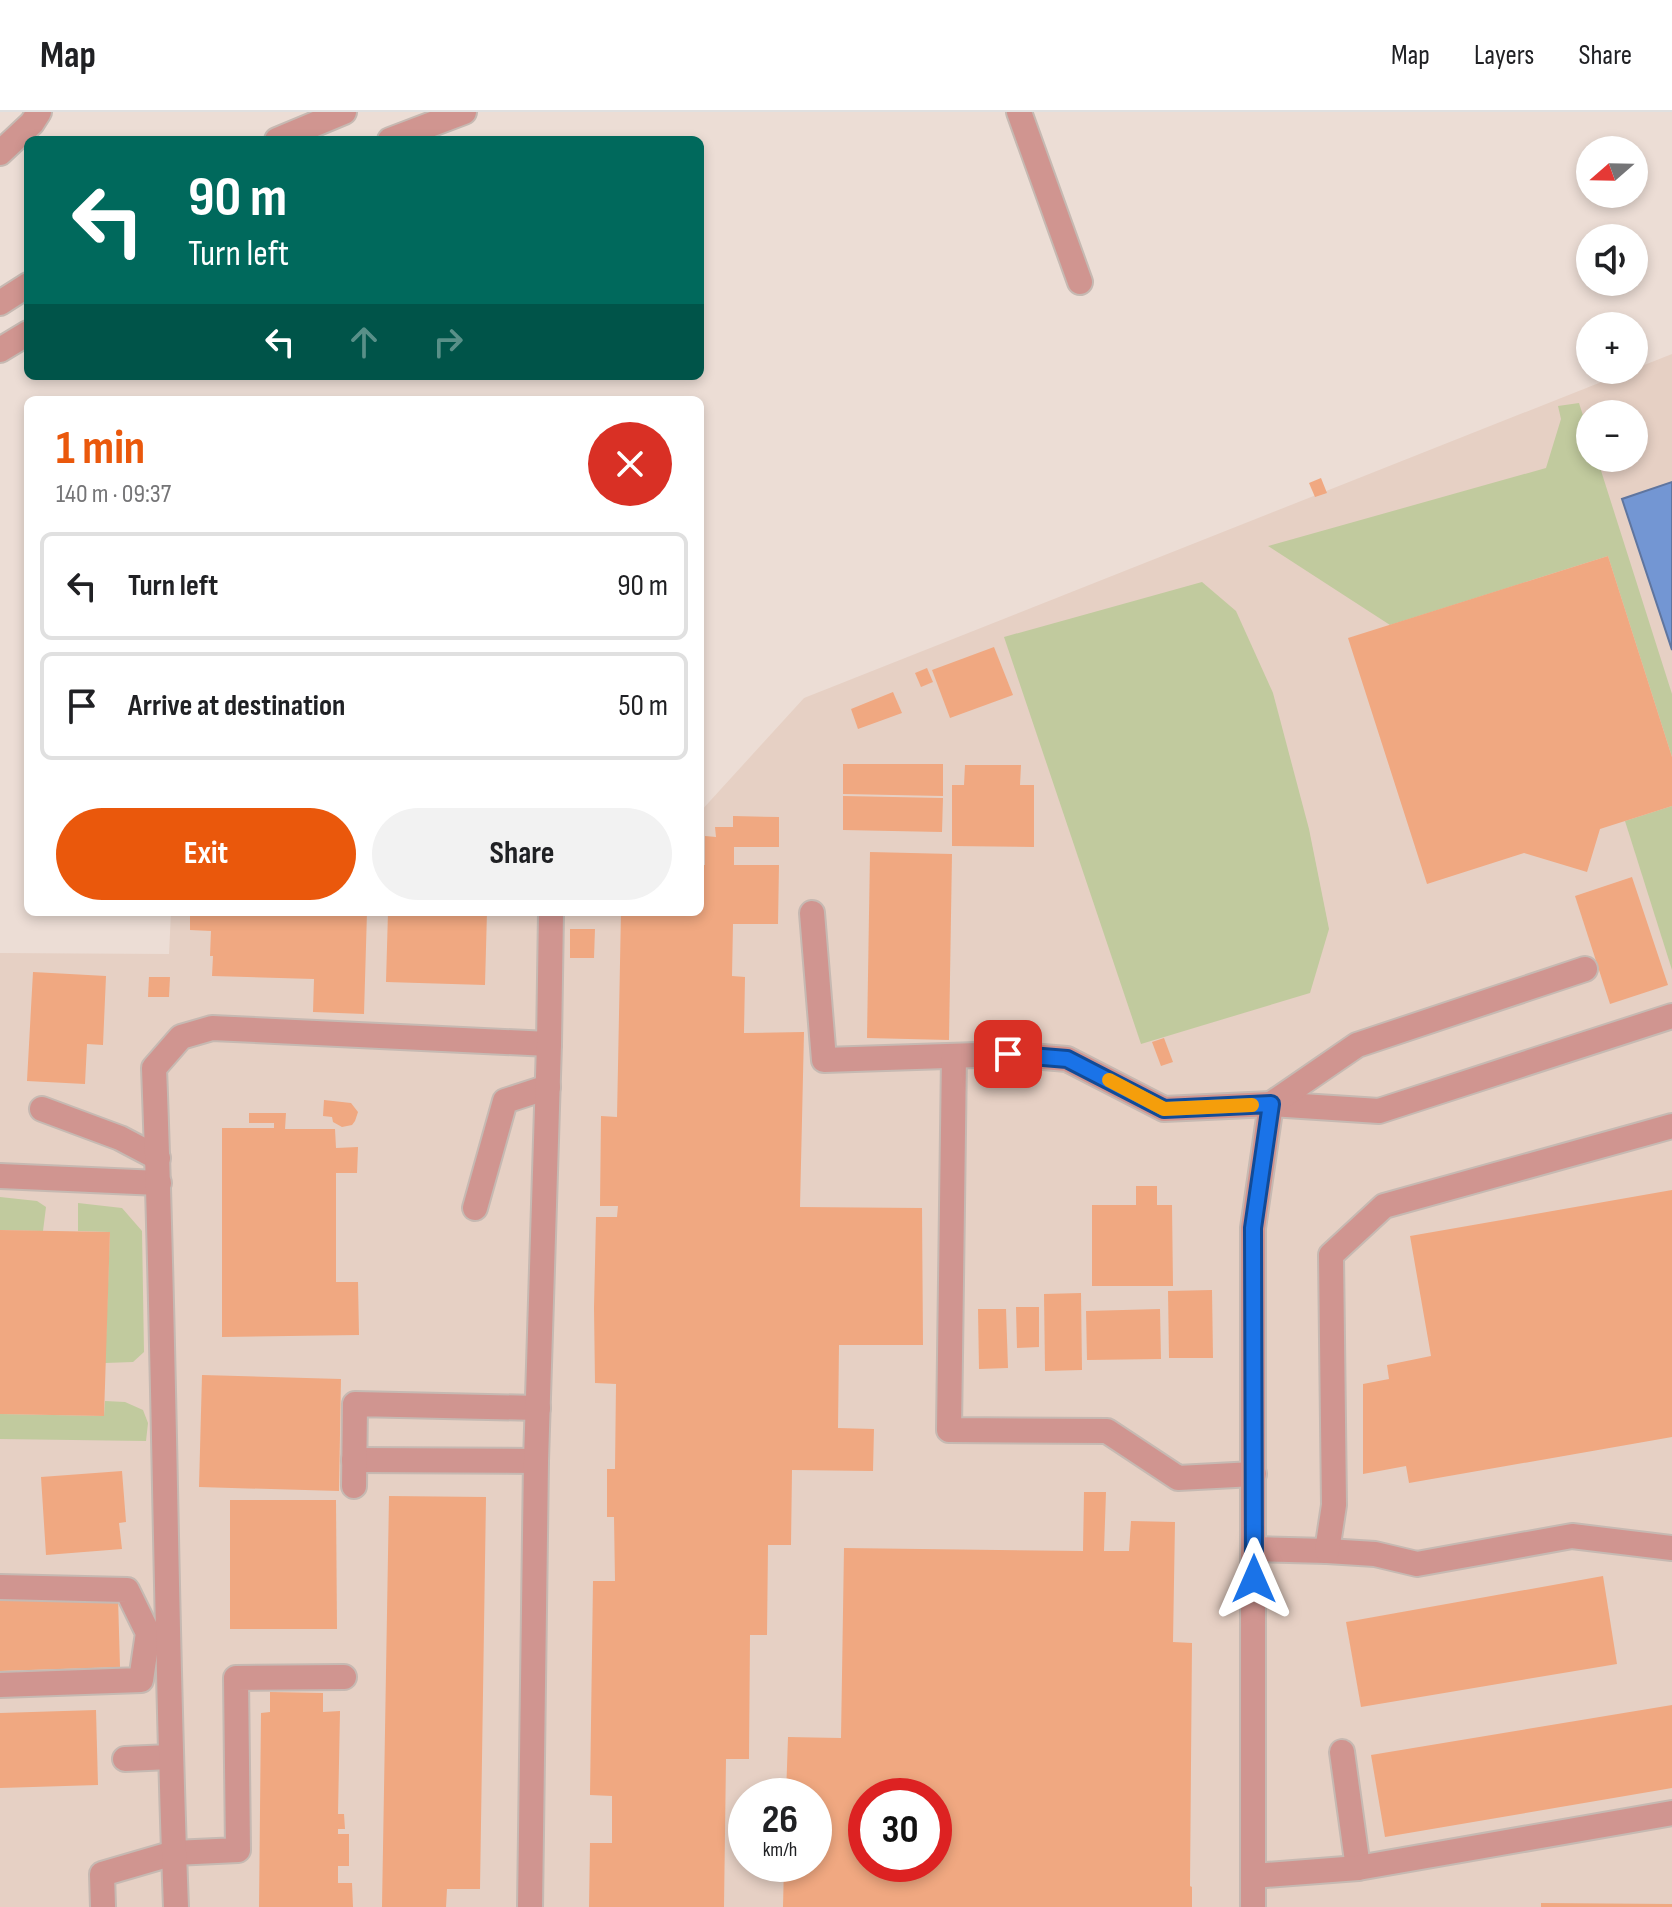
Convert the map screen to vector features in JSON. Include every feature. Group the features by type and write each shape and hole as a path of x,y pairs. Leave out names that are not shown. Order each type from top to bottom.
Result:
{"street":[{"path":"0,153 32,123 39,112"},
{"path":"287,136 344,112"},
{"path":"401,136 464,112"},
{"path":"1019,112 1080,282"},
{"path":"0,303 24,288"},
{"path":"0,350 24,335"},
{"path":"812,913 824,1060 1008,1054 1067,1059 1164,1109 1271,1104 1379,1111 1672,1016"},
{"path":"530,1907 536,1461 551,916"},
{"path":"1253,1907 1253,1228 1271,1104 1357,1045 1585,969"},
{"path":"176,1907 170,1757 158,1633 159,1183 154,1068 181,1037 212,1028 549,1044"},
{"path":"954,1056 949,1430 1107,1431 1178,1478 1254,1474"},
{"path":"475,1208 505,1101 548,1087"},
{"path":"42,1109 120,1138 158,1158"},
{"path":"1327,1551 1334,1505 1331,1255 1384,1206 1672,1126"},
{"path":"0,1176 159,1183"},
{"path":"354,1486 355,1404 538,1408"},
{"path":"354,1460 536,1461"},
{"path":"1254,1549 1375,1554 1417,1564 1572,1536 1672,1548"},
{"path":"0,1587 127,1590 158,1633"},
{"path":"0,1685 141,1680 158,1633"},
{"path":"103,1907 102,1874 174,1853 238,1850 236,1678 344,1677"},
{"path":"1342,1752 1358,1868"},
{"path":"125,1759 170,1757"},
{"path":"1253,1876 1358,1868 1672,1813"}],"shaded area":[{"path":"1672,354 1672,1907 0,1907 0,953 169,954 171,916 704,916 704,808 804,698 1596,384 1648,384 1648,364"}],"green space":[{"path":"1576,403 1576,472 1601,472 1672,694 1672,757 1608,556 1390,625 1268,546 1546,468 1561,419 1558,406"},
{"path":"1202,582 1236,611 1273,693 1309,829 1329,929 1310,993 1141,1044 1004,637"},
{"path":"1672,806 1672,970 1625,821"},
{"path":"0,1197 37,1201 46,1207 43,1231 0,1230"},
{"path":"78,1203 122,1208 142,1231 144,1352 133,1362 105,1363 110,1232 78,1231"},
{"path":"105,1401 125,1402 143,1410 148,1423 146,1441 0,1439 0,1414 104,1416"}],"water":[{"path":"1672,482 1672,650 1622,499"}],"building":[{"path":"1321,478 1327,493 1315,497 1309,483"},
{"path":"1608,556 1672,757 1672,806 1600,829 1587,872 1524,853 1427,884 1348,638"},
{"path":"994,647 1013,695 950,718 932,670"},
{"path":"927,668 933,682 921,687 915,673"},
{"path":"893,692 902,713 858,729 851,709"},
{"path":"843,764 943,764 943,796 843,794"},
{"path":"965,765 1021,765 1020,785 1034,785 1034,847 952,846 952,785 964,785"},
{"path":"843,796 943,798 942,832 843,830"},
{"path":"733,816 779,817 779,847 734,847 734,865 779,865 778,924 733,924 732,976 745,977 744,1033 804,1032 800,1207 922,1208 923,1345 839,1345 838,1428 874,1429 873,1471 792,1470 791,1545 768,1545 767,1635 750,1635 749,1759 726,1759 724,1907 589,1907 590,1843 612,1843 612,1796 590,1795 593,1581 615,1581 614,1517 607,1517 607,1469 615,1469 616,1384 595,1383 594,1308 596,1217 617,1217 618,1206 600,1206 601,1116 617,1117 621,916 704,916 705,836 716,837 715,827 733,827"},
{"path":"870,852 952,854 949,1040 867,1038"},
{"path":"1632,877 1668,985 1610,1004 1575,896"},
{"path":"190,916 367,916 364,1014 313,1012 314,979 212,976 211,931 190,930"},
{"path":"388,916 487,916 485,985 386,982"},
{"path":"570,929 595,929 594,958 570,958"},
{"path":"33,972 106,976 103,1045 87,1044 85,1084 27,1081"},
{"path":"149,977 170,977 169,997 148,997"},
{"path":"1164,1038 1173,1062 1161,1066 1152,1042"},
{"path":"324,1100 351,1103 358,1112 352,1125 342,1127 333,1122 332,1117 323,1116"},
{"path":"249,1113 286,1113 285,1129 335,1129 336,1148 358,1147 357,1173 336,1173 336,1282 358,1282 359,1335 222,1337 222,1128 274,1128 274,1123 249,1123"},
{"path":"1136,1186 1157,1186 1157,1205 1172,1205 1173,1286 1092,1286 1092,1205 1136,1205"},
{"path":"1672,1190 1672,1437 1409,1483 1406,1466 1363,1474 1363,1384 1389,1379 1387,1365 1431,1356 1410,1236"},
{"path":"0,1230 110,1232 104,1416 0,1414"},
{"path":"1212,1290 1213,1358 1169,1358 1168,1291"},
{"path":"1081,1293 1082,1370 1045,1371 1044,1294"},
{"path":"1016,1307 1039,1307 1039,1347 1017,1348"},
{"path":"978,1309 1006,1309 1008,1368 979,1369"},
{"path":"1160,1309 1161,1359 1087,1360 1086,1311"},
{"path":"202,1375 341,1379 339,1491 199,1487"},
{"path":"122,1471 126,1522 119,1523 122,1549 46,1555 41,1477"},
{"path":"1084,1492 1106,1492 1104,1551 1129,1551 1131,1521 1175,1522 1173,1642 1192,1643 1192,1907 783,1907 784,1882 832,1882 832,1778 787,1778 788,1737 841,1738 844,1548 1083,1551"},
{"path":"389,1496 486,1497 480,1889 447,1889 446,1907 382,1907"},
{"path":"230,1500 336,1500 337,1629 230,1629"},
{"path":"1603,1576 1617,1664 1361,1707 1346,1622"},
{"path":"118,1597 120,1667 0,1671 0,1600"},
{"path":"270,1692 323,1693 323,1712 340,1711 338,1814 344,1814 345,1829 338,1829 338,1834 349,1834 349,1866 338,1866 338,1883 352,1883 353,1907 259,1907 261,1713 270,1712"},
{"path":"1672,1705 1672,1788 1385,1837 1371,1755"},
{"path":"96,1710 98,1785 0,1788 0,1713"},
{"path":"1541,1903 1672,1904 1672,1907 1541,1907"}],"slow traffic":[{"path":"1109,1080 1164,1109 1252,1105"}],"route":[{"path":"1008,1054 1067,1059 1164,1109 1271,1104 1253,1228 1254,1579"}]}
